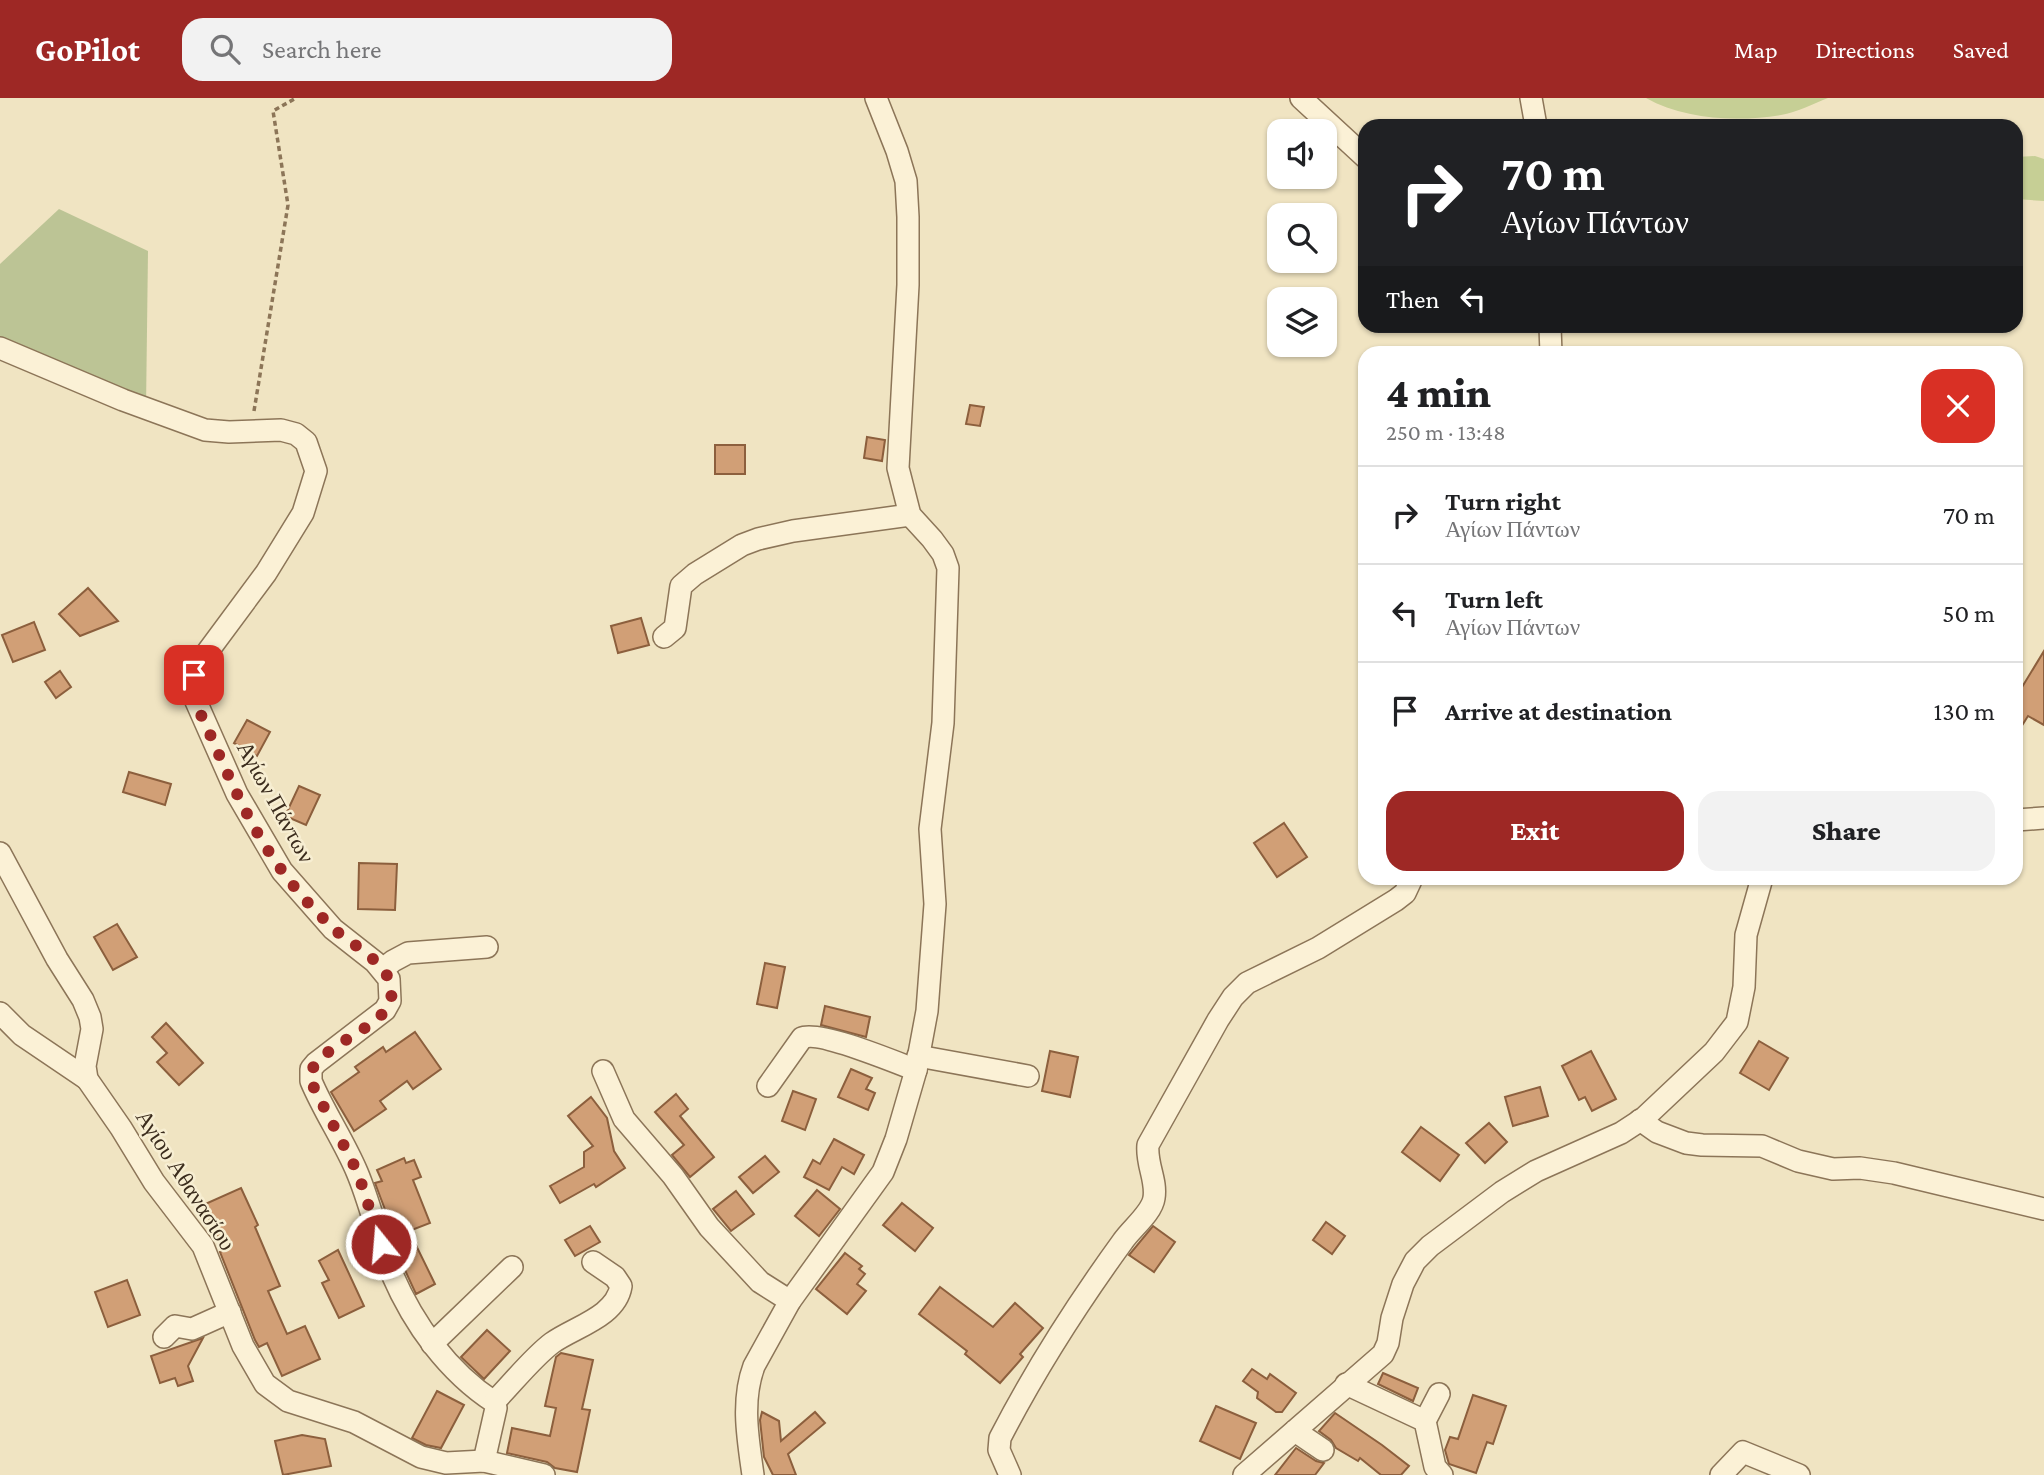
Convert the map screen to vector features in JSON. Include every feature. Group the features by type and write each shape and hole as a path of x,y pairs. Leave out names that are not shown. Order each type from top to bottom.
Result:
{"street":[{"path":"753,1475 747,1420 750,1377 761,1351 790,1301 883,1172 896,1139 917,1063 927,1011 934,904 930,829 943,723 948,568 943,554 910,515 898,468 908,285 905,181 897,151 876,98"},
{"path":"1301,98 1358,151"},
{"path":"1531,98 1535,119"},
{"name":"Αγίων Πάντων","path":"0,348 123,400 205,430 281,430 296,434 306,442 316,471 303,513 288,539 203,658 194,675 191,690 237,794 282,871 333,929 383,969"},
{"path":"664,637 675,628 681,586 741,545 793,531 910,515"},
{"path":"2023,820 2044,818"},
{"path":"0,853 90,1017 92,1029 85,1066 87,1079"},
{"path":"1010,1475 999,1450 1000,1438 1086,1294 1151,1205 1154,1188 1148,1163 1148,1145 1218,1020 1247,983 1318,948 1396,900 1405,893 1409,885"},
{"path":"1244,1475 1385,1351 1403,1284 1415,1261 1430,1246 1502,1192 1536,1171 1621,1133 1640,1120 1714,1052 1737,1022 1744,987 1746,935 1760,885"},
{"path":"484,1461 496,1408 494,1402 452,1367 415,1319 392,1274 358,1173 314,1088 310,1074 316,1063 385,1010 390,1001 391,990 383,969 393,961 408,953 487,947"},
{"path":"0,1013 22,1035 87,1079"},
{"path":"768,1086 802,1038 809,1035 917,1063 1028,1076"},
{"path":"603,1071 624,1119 673,1176 709,1227 760,1282 790,1301"},
{"name":"Αγίου Αθανασίου","path":"87,1079 158,1189 203,1246 252,1364 265,1384 281,1397 304,1408 371,1430 421,1457 446,1463 484,1461 538,1474"},
{"path":"1640,1120 1657,1132 1694,1145 1762,1146 1798,1161 1833,1169 1860,1168 1894,1173 2044,1209"},
{"path":"494,1402 551,1344 604,1313 620,1295 621,1286 615,1277 593,1262"},
{"path":"432,1344 512,1267"},
{"path":"164,1337 175,1326 192,1329 230,1312"},
{"path":"1346,1384 1424,1421"},
{"path":"1439,1394 1424,1421 1435,1466 1442,1475"},
{"path":"1294,1432 1323,1450"},
{"path":"1721,1475 1743,1451 1799,1475"}],"path":[{"path":"251,431 288,205 273,111 296,98"}],"green space":[{"path":"1646,98 1828,98 1781,115 1730,118 1678,111"},
{"path":"2023,157 2044,159 2044,201 2023,200"},
{"path":"59,209 148,251 146,409 0,339 0,264"}],"building":[{"path":"970,405 984,407 980,426 966,424"},
{"path":"867,437 885,440 882,461 864,458"},
{"path":"715,445 745,445 745,474 715,474"},
{"path":"88,588 118,621 80,636 59,614"},
{"path":"641,618 649,645 618,653 611,626"},
{"path":"34,622 45,650 13,662 2,635"},
{"path":"2044,651 2044,725 2028,716 2023,724 2023,686"},
{"path":"60,671 71,687 56,698 45,682"},
{"path":"247,720 270,732 257,756 234,743"},
{"path":"129,772 171,784 165,805 123,792"},
{"path":"299,786 320,795 306,825 285,816"},
{"path":"1284,823 1307,857 1277,877 1254,843"},
{"path":"359,863 397,864 395,910 358,909"},
{"path":"117,924 137,957 113,970 94,937"},
{"path":"765,963 785,967 777,1008 757,1004"},
{"path":"825,1006 870,1017 866,1037 821,1025"},
{"path":"166,1023 203,1063 179,1085 157,1062 167,1053 152,1037"},
{"path":"415,1032 441,1069 413,1089 407,1081 380,1101 386,1109 354,1131 331,1092 359,1072 355,1067 383,1047 386,1052"},
{"path":"1759,1041 1788,1058 1769,1090 1740,1073"},
{"path":"1050,1051 1078,1057 1070,1097 1042,1091"},
{"path":"1591,1051 1616,1099 1592,1111 1585,1097 1579,1100 1562,1066"},
{"path":"851,1069 872,1078 866,1089 875,1093 868,1110 838,1097"},
{"path":"1540,1087 1548,1116 1513,1126 1505,1097"},
{"path":"793,1091 816,1099 805,1130 782,1121"},
{"path":"676,1094 688,1109 680,1116 714,1157 690,1177 672,1155 684,1145 655,1112"},
{"path":"591,1097 607,1118 614,1151 625,1168 596,1187 594,1184 560,1203 550,1186 584,1167 584,1152 593,1146 568,1116"},
{"path":"1489,1123 1507,1142 1485,1163 1466,1143"},
{"path":"1421,1127 1459,1155 1440,1181 1402,1152"},
{"path":"834,1139 864,1155 854,1174 842,1167 829,1190 804,1177 813,1160 820,1164"},
{"path":"765,1156 779,1172 753,1193 739,1177"},
{"path":"404,1158 406,1163 414,1160 421,1177 413,1180 430,1223 409,1231 435,1284 416,1294 399,1257 395,1246 398,1244 375,1183 382,1181 377,1170"},
{"path":"241,1188 258,1225 255,1227 280,1286 268,1291 287,1334 305,1326 320,1359 282,1376 267,1343 259,1347 255,1340 220,1252 224,1250 203,1205"},
{"path":"817,1190 840,1209 819,1236 795,1216"},
{"path":"736,1191 754,1214 731,1231 713,1209"},
{"path":"902,1203 933,1228 915,1251 883,1225"},
{"path":"1326,1222 1345,1236 1332,1254 1313,1240"},
{"path":"590,1226 600,1242 575,1256 565,1240"},
{"path":"1153,1226 1175,1242 1154,1272 1129,1255"},
{"path":"338,1250 364,1306 339,1318 322,1283 329,1280 319,1261"},
{"path":"845,1253 862,1266 859,1269 865,1274 857,1284 866,1291 847,1314 816,1289"},
{"path":"127,1280 140,1315 108,1327 95,1292"},
{"path":"940,1287 993,1327 1015,1303 1043,1328 1020,1354 1023,1357 1000,1383 965,1354 967,1351 919,1314"},
{"path":"487,1330 510,1351 484,1379 461,1357"},
{"path":"203,1338 188,1366 193,1381 178,1386 175,1378 160,1383 151,1356"},
{"path":"561,1353 593,1360 582,1409 590,1410 577,1472 507,1453 512,1428 550,1436 556,1408 545,1406 556,1357"},
{"path":"1252,1369 1267,1379 1270,1374 1296,1393 1282,1412 1276,1412 1257,1398 1258,1392 1243,1381"},
{"path":"1383,1373 1418,1388 1413,1401 1378,1384"},
{"path":"437,1391 464,1405 441,1448 412,1438"},
{"path":"1473,1395 1506,1406 1493,1444 1487,1442 1476,1473 1449,1464 1445,1450 1450,1437 1458,1439"},
{"path":"1216,1406 1256,1423 1240,1459 1200,1441"},
{"path":"762,1412 779,1421 781,1441 815,1412 825,1423 788,1454 796,1475 773,1475 764,1457 760,1420"},
{"path":"1335,1413 1409,1466 1401,1475 1381,1475 1360,1458 1358,1461 1336,1448 1331,1440 1319,1431"},
{"path":"302,1435 325,1439 331,1466 283,1475 275,1441"},
{"path":"1296,1448 1324,1463 1315,1475 1275,1475"}],"route":[{"path":"194,675 191,690 224,767 282,871 333,929 383,969 389,979 390,1001 385,1010 316,1063 310,1074 314,1088 358,1173 381,1244"}]}
